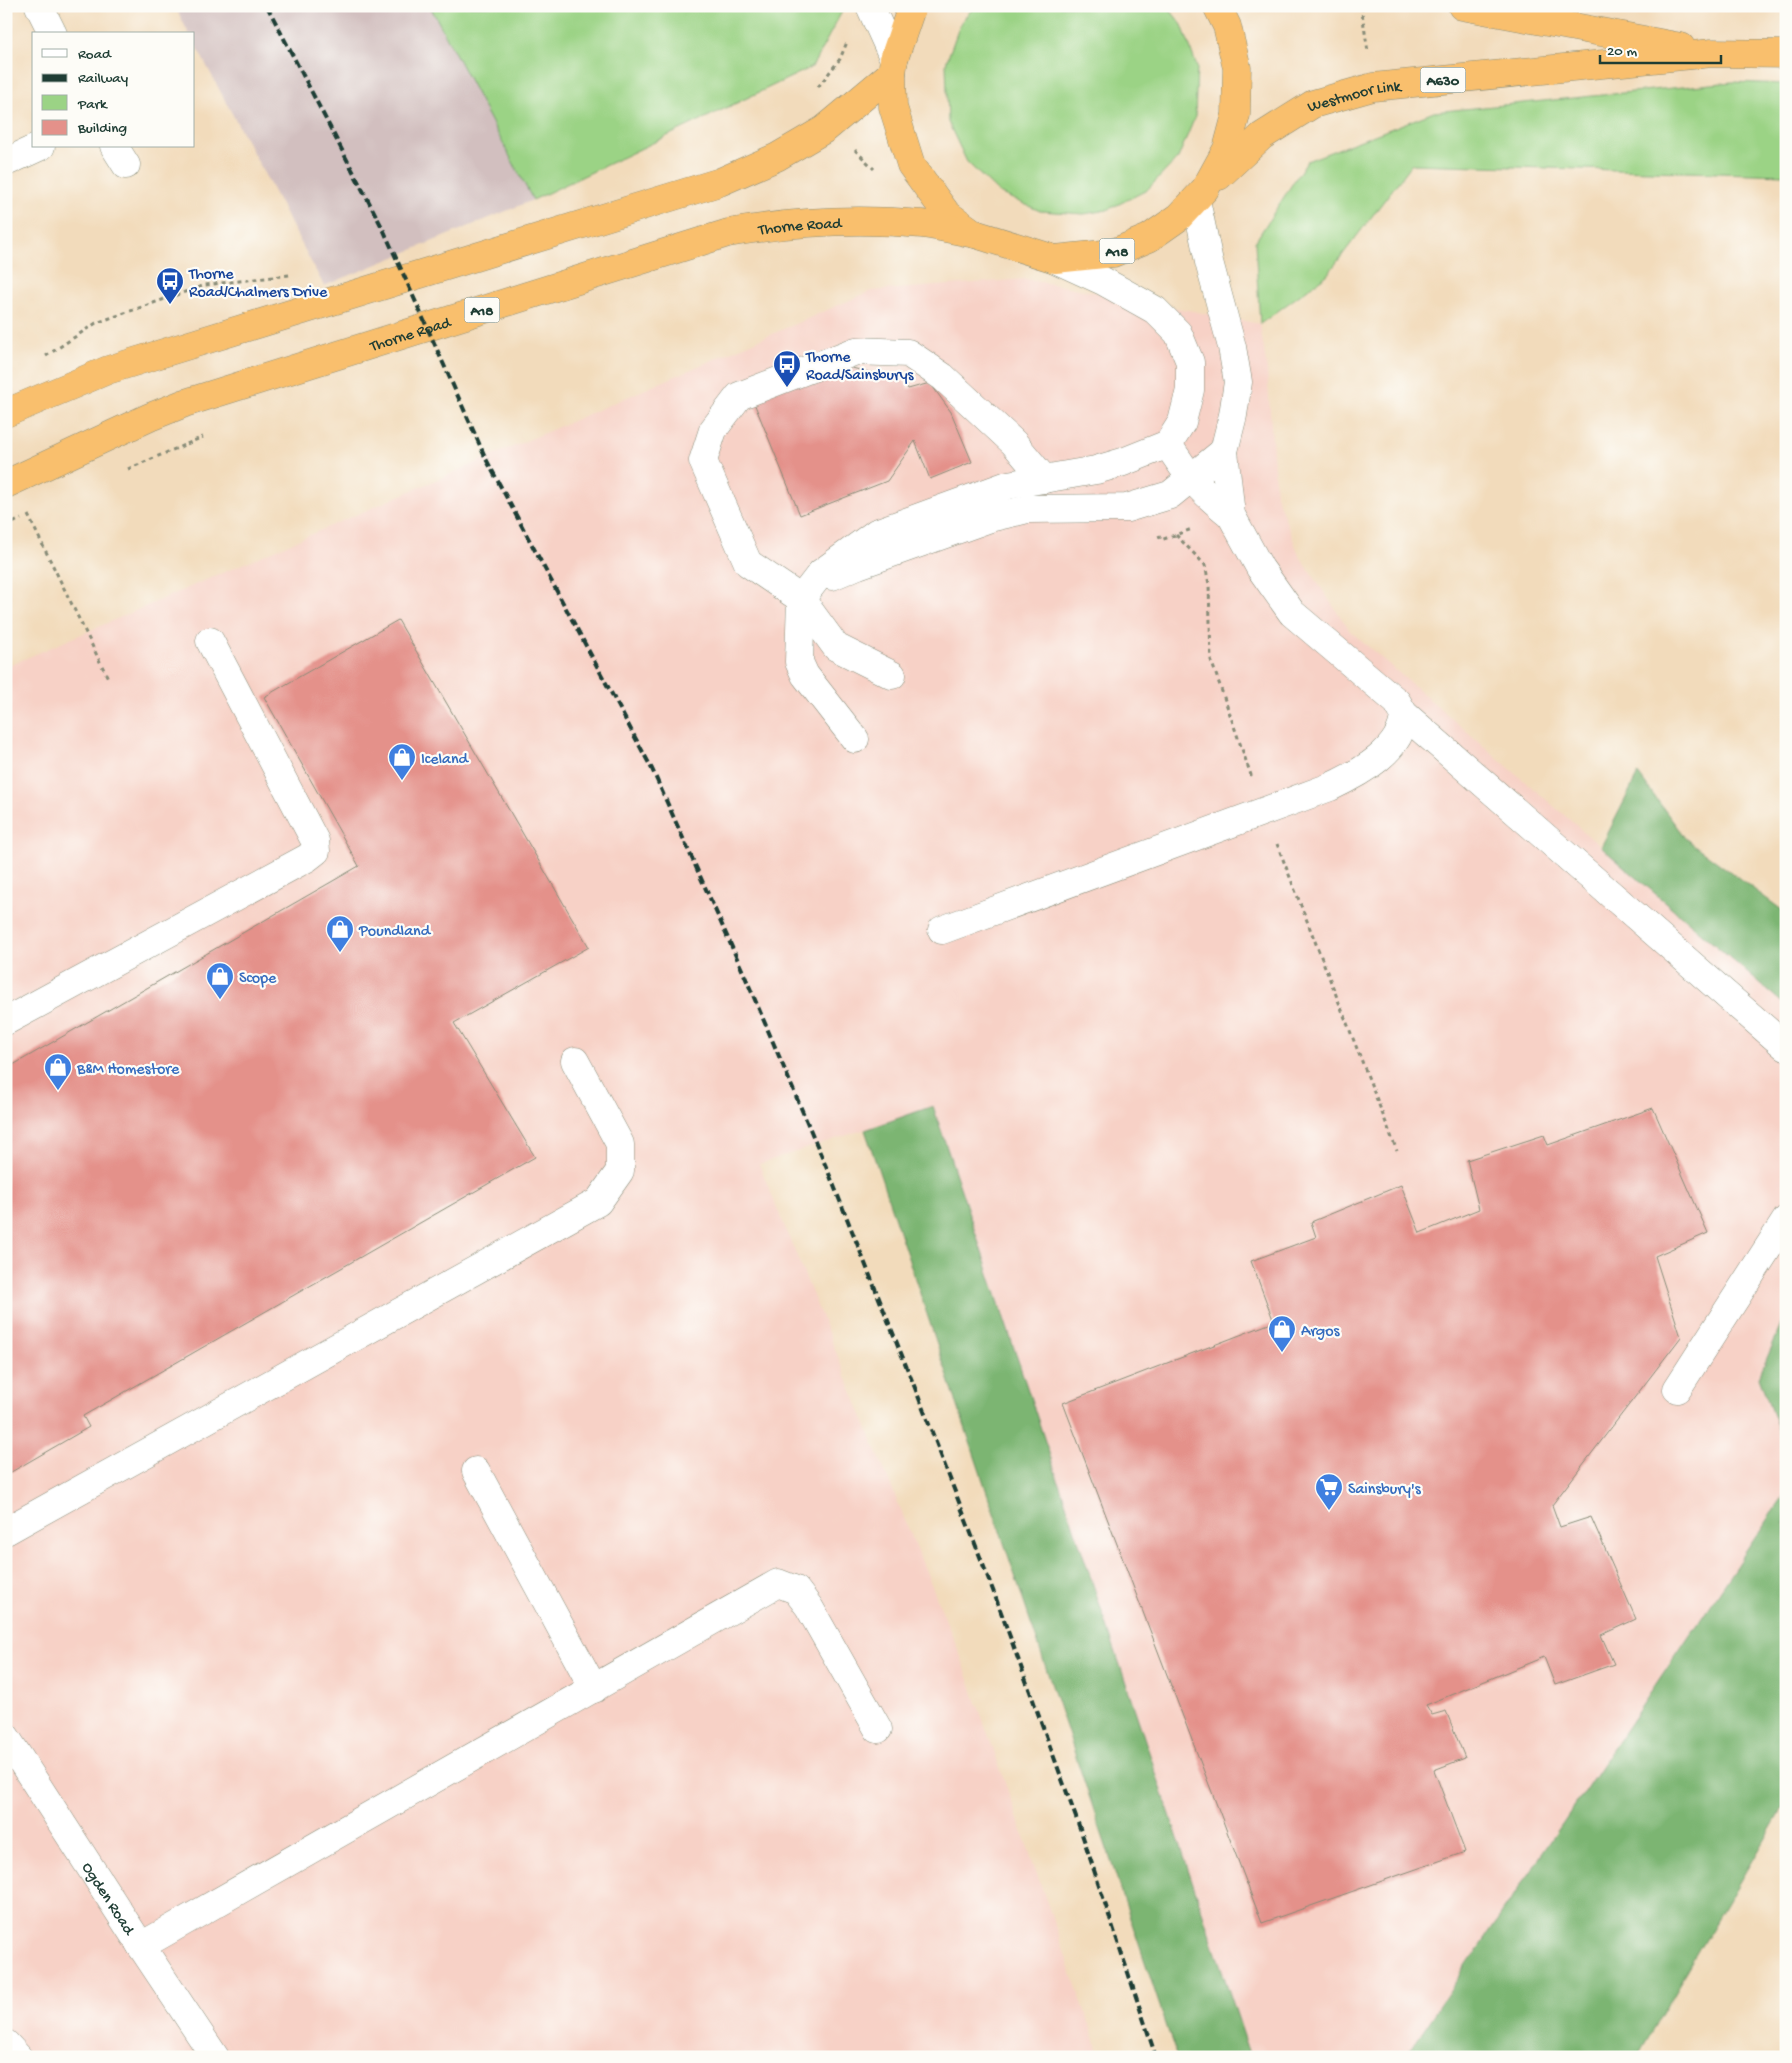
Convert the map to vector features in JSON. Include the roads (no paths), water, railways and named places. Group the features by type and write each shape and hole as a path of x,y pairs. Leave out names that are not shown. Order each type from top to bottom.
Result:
{"highway":[{"name":"A18","path":"912,6 893,66 893,107 911,165 947,214 975,234 1055,259 1113,253 1149,238 1179,217 1201,194 1227,149 1236,115 1238,68 1227,26 1217,6"},
{"name":"Westmoor Link","path":"1462,6 1712,52"},
{"name":"Westmoor Link","path":"1201,194 1262,136 1313,104 1373,87 1712,52 1786,54"},
{"path":"6,413 118,367 720,182 776,157 825,129 893,66"},
{"name":"Thorne Road","path":"6,484 150,417 185,403 728,233 764,227 802,224 889,222 924,225 975,234"}],"street":[{"path":"39,6 52,32"},
{"path":"870,6 893,66"},
{"path":"6,162 37,148"},
{"path":"1201,194 1208,262 1232,347 1238,382 1233,415 1224,451 1231,515 1260,568 1292,613 1397,702 1404,714 1786,1047"},
{"path":"855,739 805,675 799,662 801,599 821,573 876,533 1008,485 1096,470 1123,462 1168,444 1182,422 1190,390 1190,362 1178,332 1155,310 1103,281 1055,259"},
{"path":"892,675 836,647 801,599 748,563 703,461 713,430 739,396 856,351 908,353 943,377 1014,442 1044,479"},
{"path":"1168,444 1190,478 1207,496 1231,515"},
{"path":"801,599 824,580 858,565 990,518 1028,509 1127,508 1170,495 1224,451"},
{"path":"6,1021 316,851 315,841 210,641"},
{"path":"942,930 1330,787 1352,776 1382,755 1403,727 1404,714"},
{"path":"6,1531 598,1202 620,1170 620,1144 575,1061"},
{"path":"1678,1389 1786,1220"},
{"path":"476,1471 594,1689"},
{"path":"141,1946 778,1584 796,1590 809,1607 878,1729"},
{"name":"Ogden Road","path":"10,1750 215,2057"},
{"path":"6,2044 18,2057"}],"railway":[{"path":"267,6 384,231 486,459 652,769 744,974 830,1176 915,1388 994,1593 1082,1834 1156,2057"}],"place":[{"name":"Thorne Road/Chalmers Drive","path":"170,305"},
{"name":"Thorne Road/Sainsburys","path":"787,388"},
{"name":"Iceland","path":"402,781"},
{"name":"Poundland","path":"340,953"},
{"name":"Scope","path":"220,1000"},
{"name":"B&M Homestore","path":"58,1091"},
{"name":"Argos","path":"1282,1353"},
{"name":"Sainsbury's","path":"1329,1511"}]}
